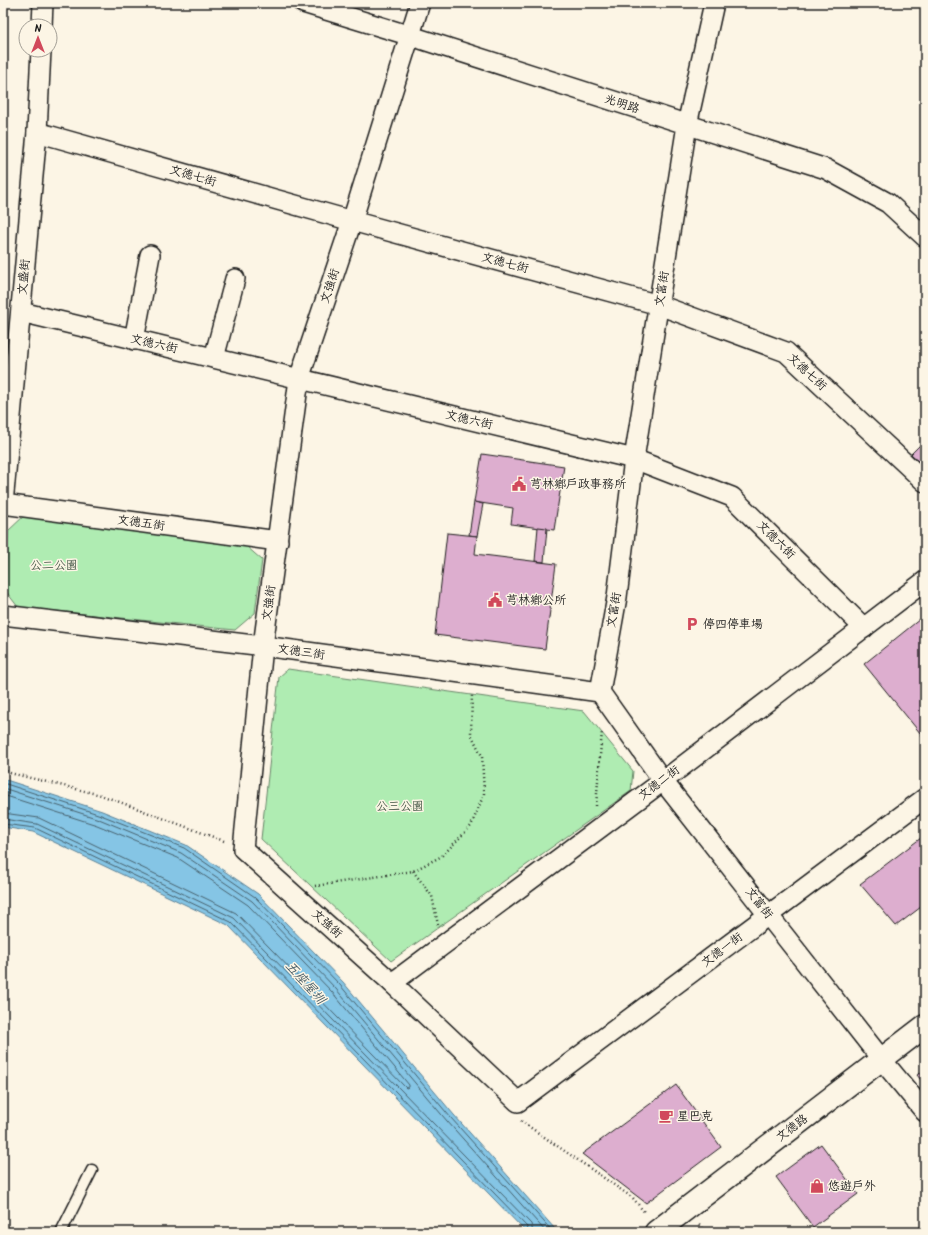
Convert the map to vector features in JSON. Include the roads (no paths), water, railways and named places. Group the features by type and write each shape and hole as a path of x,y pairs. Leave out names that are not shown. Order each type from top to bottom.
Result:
{"main road":[{"name":"文德路","path":"658,1231 925,1026"}],"street":[{"path":"43,18 44,3"},
{"name":"光明路","path":"303,3 411,36 826,169 888,203 925,237"},
{"name":"文強街","path":"420,3 411,36 352,221 299,379 263,646 243,849 392,983 518,1102"},
{"name":"文富街","path":"714,3 687,125 634,459 617,597 600,692 663,781 882,1060 925,1112"},
{"name":"文盛街","path":"3,504 38,132 41,58"},
{"name":"文德七街","path":"38,132 352,221 659,305 786,352 925,482"},
{"path":"134,340 150,255"},
{"path":"214,358 235,279"},
{"name":"文德六街","path":"21,312 634,459 732,497 864,628"},
{"name":"文德五街","path":"3,504 278,541"},
{"name":"文德二街","path":"392,983 663,781 925,581"},
{"name":"文德三街","path":"3,615 263,646 600,692"},
{"name":"文德一街","path":"518,1102 925,798"}],"lane":[{"path":"61,1232 92,1170"}],"water":[{"name":"五座屋圳","path":"3,779 102,811 186,845 258,894 343,982 454,1115 555,1229 562,1232 526,1232 228,925 33,832 3,827"}],"place":[{"name":"芎林鄉戶政事務所","path":"519,484"},
{"name":"芎林鄉公所","path":"495,600"},
{"name":"停四停車場","path":"692,624"},
{"name":"星巴克","path":"666,1116"},
{"name":"悠遊戶外","path":"817,1186"}],"park label":[{"name":"公二公園","path":"54,565"},
{"name":"公三公園","path":"400,806"}]}
